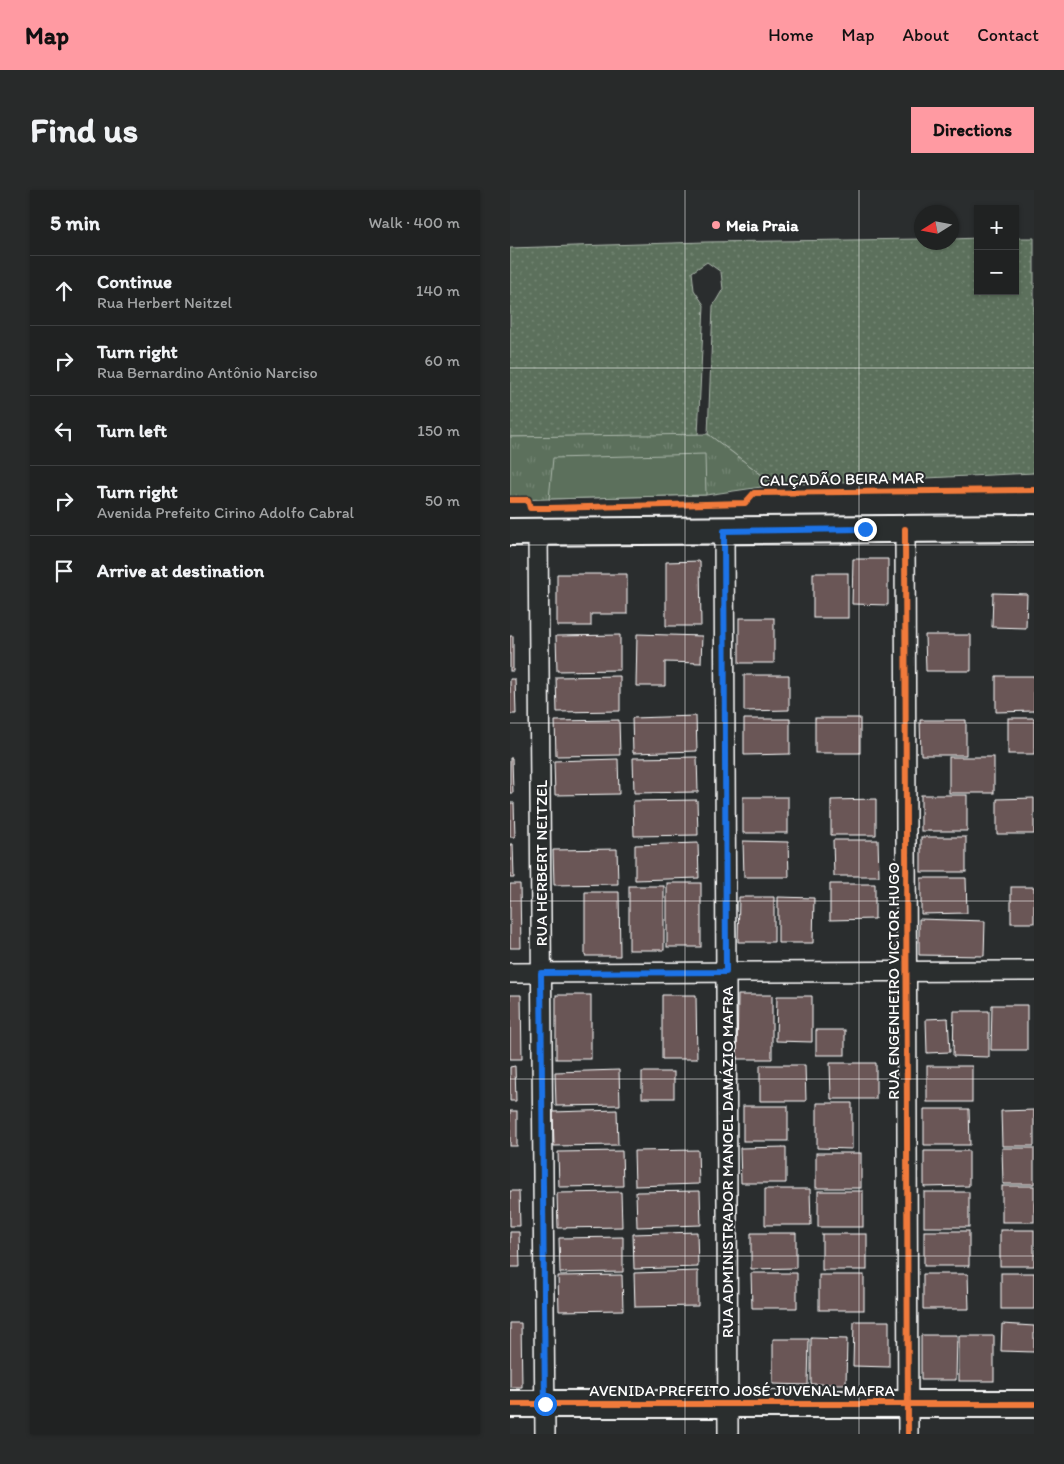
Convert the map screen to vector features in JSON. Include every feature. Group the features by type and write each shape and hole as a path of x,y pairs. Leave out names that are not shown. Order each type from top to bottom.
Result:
{"main road":[{"path":"510,532 1034,528"},
{"name":"AVENIDA PREFEITO JOSÉ JUVENAL MAFRA","path":"510,1404 1034,1404"}],"street":[{"name":"RUA ENGENHEIRO VICTOR HUGO","path":"905,529 908,1434"},
{"name":"RUA ADMINISTRADOR MANOEL DAMÁZIO MAFRA","path":"724,531 728,1434"},
{"name":"RUA HERBERT NEITZEL","path":"538,532 545,1434"},
{"path":"510,973 1034,971"}],"green space":[{"path":"974,238 974,295 1019,295 1019,238 1034,238 1034,473 775,485 708,434 713,306 723,289 721,272 707,262 692,272 694,290 704,305 698,435 510,437 510,248 705,242 914,239 914,250 959,250 959,239"},
{"path":"708,434 775,485 706,495 510,500 510,437"},
{"path":"705,454 706,495 549,499 553,458"}],"building":[{"path":"853,559 888,559 888,605 852,604"},
{"path":"700,561 701,626 666,626 666,562"},
{"path":"813,573 848,573 848,618 813,618"},
{"path":"557,574 627,574 627,614 591,614 591,626 557,626"},
{"path":"993,593 1027,594 1026,628 992,627"},
{"path":"739,618 774,618 774,663 739,663"},
{"path":"637,634 702,636 701,663 665,662 665,686 636,686"},
{"path":"620,635 620,670 557,671 556,636"},
{"path":"925,635 971,635 971,671 926,671"},
{"path":"510,636 513,636 513,671 510,671"},
{"path":"744,675 789,675 789,710 744,711"},
{"path":"620,676 620,711 557,712 556,677"},
{"path":"996,676 1034,676 1034,711 996,712"},
{"path":"510,679 515,679 516,714 510,714"},
{"path":"696,716 697,751 633,753 632,718"},
{"path":"815,718 860,718 860,753 815,753"},
{"path":"1008,718 1034,718 1034,754 1008,754"},
{"path":"744,719 790,719 790,754 744,755"},
{"path":"619,720 620,755 556,756 555,721"},
{"path":"920,720 966,720 966,755 921,755"},
{"path":"697,757 698,792 634,793 633,758"},
{"path":"949,757 994,757 994,793 949,793"},
{"path":"510,758 512,758 513,793 510,793"},
{"path":"618,759 619,794 555,795 554,761"},
{"path":"921,795 967,795 967,831 921,831"},
{"path":"743,797 788,797 788,833 743,833"},
{"path":"1034,798 1034,834 997,834 997,799"},
{"path":"876,799 876,835 831,835 831,800"},
{"path":"697,800 698,835 634,836 633,801"},
{"path":"510,803 514,803 515,837 510,837"},
{"path":"921,837 966,837 966,872 921,872"},
{"path":"833,840 878,840 879,876 834,876"},
{"path":"743,841 788,842 789,877 744,877"},
{"path":"698,843 699,878 635,880 635,845"},
{"path":"510,844 513,844 514,878 510,878"},
{"path":"617,849 618,884 554,885 553,850"},
{"path":"921,878 966,878 967,913 921,914"},
{"path":"667,883 701,883 701,947 667,947"},
{"path":"510,884 520,884 521,948 510,948"},
{"path":"830,884 875,884 875,919 830,920"},
{"path":"629,886 664,886 664,950 629,950"},
{"path":"1011,887 1034,887 1034,923 1011,923"},
{"path":"585,892 619,892 620,956 585,956"},
{"path":"739,897 774,897 774,942 738,942"},
{"path":"778,897 814,898 813,943 778,943"},
{"path":"919,919 985,921 984,956 919,955"},
{"path":"510,995 521,995 522,1059 510,1059"},
{"path":"556,995 591,995 591,1059 556,1059"},
{"path":"662,995 696,995 697,1059 662,1059"},
{"path":"738,995 772,995 772,1059 737,1059"},
{"path":"777,996 812,996 812,1042 776,1041"},
{"path":"992,1005 1027,1005 1027,1050 991,1050"},
{"path":"954,1011 989,1011 989,1057 953,1056"},
{"path":"948,1018 950,1052 927,1053 926,1019"},
{"path":"816,1030 845,1030 845,1055 816,1055"},
{"path":"830,1063 876,1063 876,1099 831,1099"},
{"path":"760,1065 805,1065 806,1101 760,1101"},
{"path":"515,1066 516,1101 510,1101 510,1067"},
{"path":"927,1066 972,1066 972,1102 927,1102"},
{"path":"619,1070 620,1105 556,1106 555,1072"},
{"path":"642,1072 674,1072 674,1098 642,1098"},
{"path":"817,1103 852,1103 852,1149 817,1148"},
{"path":"743,1106 788,1106 788,1141 743,1141"},
{"path":"924,1109 969,1109 970,1145 924,1145"},
{"path":"617,1110 618,1145 554,1146 553,1112"},
{"path":"1034,1110 1034,1146 1002,1146 1001,1111"},
{"path":"510,1111 517,1111 517,1146 510,1146"},
{"path":"786,1147 786,1183 741,1183 740,1148"},
{"path":"1002,1148 1034,1148 1034,1184 1003,1184"},
{"path":"698,1150 699,1184 635,1186 634,1151"},
{"path":"622,1151 623,1186 559,1187 558,1152"},
{"path":"924,1151 969,1151 969,1186 924,1187"},
{"path":"816,1153 861,1153 861,1188 816,1188"},
{"path":"1002,1186 1034,1186 1034,1222 1002,1222"},
{"path":"765,1189 810,1189 811,1225 765,1225"},
{"path":"510,1191 519,1191 520,1226 510,1226"},
{"path":"700,1191 701,1225 637,1227 636,1192"},
{"path":"818,1191 863,1191 863,1227 818,1227"},
{"path":"621,1192 622,1227 558,1228 557,1193"},
{"path":"924,1192 969,1192 969,1227 924,1227"},
{"path":"1000,1230 1034,1230 1034,1266 1000,1266"},
{"path":"924,1231 969,1231 969,1266 924,1266"},
{"path":"510,1232 519,1232 520,1267 510,1267"},
{"path":"697,1232 698,1267 634,1269 633,1234"},
{"path":"751,1233 796,1233 796,1268 751,1269"},
{"path":"822,1234 867,1234 867,1270 822,1270"},
{"path":"623,1237 623,1272 560,1273 559,1238"},
{"path":"698,1271 698,1306 635,1307 634,1273"},
{"path":"751,1273 797,1273 797,1308 752,1308"},
{"path":"1001,1273 1034,1273 1034,1309 1001,1309"},
{"path":"923,1274 968,1274 969,1309 923,1309"},
{"path":"622,1275 623,1310 559,1311 558,1276"},
{"path":"819,1275 864,1275 864,1310 819,1310"},
{"path":"854,1321 889,1321 889,1367 853,1366"},
{"path":"510,1323 521,1323 522,1387 510,1387"},
{"path":"1002,1324 1034,1326 1034,1352 1001,1351"},
{"path":"921,1335 957,1335 956,1380 921,1380"},
{"path":"959,1336 994,1336 994,1381 959,1381"},
{"path":"811,1338 847,1339 846,1384 811,1384"},
{"path":"773,1339 809,1339 808,1385 773,1384"}],"cycle path":[{"name":"CALÇADÃO BEIRA MAR","path":"510,500 528,500 530,508 548,508 745,503 754,493 1034,490"},
{"path":"905,529 908,1434"},
{"path":"510,1404 1034,1404"}],"place":[{"name":"Meia Praia","path":"716,225"}],"route":[{"path":"545,1404 541,973 726,972 724,531 865,529"}]}
